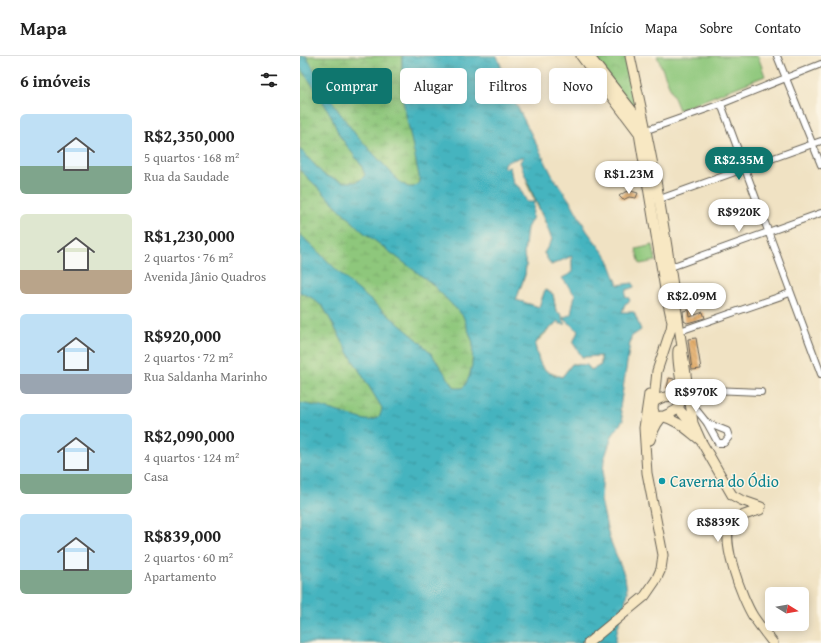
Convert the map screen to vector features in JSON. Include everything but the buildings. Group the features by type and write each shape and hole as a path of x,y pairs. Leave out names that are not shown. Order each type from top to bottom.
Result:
{"main road":[{"path":"581,56 643,132"},
{"path":"589,56 643,132 660,199 671,314 677,333 685,391 685,415"},
{"path":"630,56 643,132 650,202 666,269"},
{"path":"588,643 645,596 656,580 661,569 663,555 647,473 644,428 645,414 651,387 657,371 677,333"},
{"path":"657,371 654,408 657,415 663,416 683,425 701,441"},
{"path":"647,473 650,441 653,432 663,416 672,413 679,406 685,391"},
{"path":"685,391 691,408 693,423 701,441 732,495 761,507 760,510 739,517 731,522 728,527 727,537 732,563 748,606 773,643"},
{"path":"645,441 654,408 659,399 669,396 679,399 679,406 697,432"},
{"path":"673,420 685,415 691,408"}],"street":[{"path":"777,56 821,165"},
{"path":"643,132 721,104 821,64"},
{"path":"721,104 821,374"},
{"path":"650,202 821,141"},
{"path":"666,269 821,213"},
{"path":"677,333 790,293"},
{"path":"685,391 761,392"},
{"path":"691,408 695,408 707,424"}],"green space":[{"path":"300,56 402,56 402,68 400,68 400,104 453,104 504,163 499,166 526,265 525,275 516,300 539,307 545,290 553,294 556,311 562,315 535,345 542,367 555,375 562,377 572,364 587,365 591,370 601,365 601,356 582,357 588,322 572,266 572,256 551,265 544,253 552,240 548,228 526,182 581,253 614,380 300,485 300,170 354,222 300,168"},
{"path":"412,56 422,68 403,68"},
{"path":"593,56 629,56 639,103 637,114 607,74 607,68 602,68"},
{"path":"657,56 758,56 765,76 679,110"},
{"path":"653,245 656,261 640,264 636,249"}],"water":[{"path":"300,56 306,56 313,68 312,84 300,68"},
{"path":"402,56 497,56 502,68 475,68 475,104 516,104 552,175 572,204 587,231 607,257 618,285 633,283 634,287 626,290 625,297 629,298 630,301 625,304 622,312 634,312 641,330 631,337 620,408 623,420 612,436 604,460 601,500 609,537 625,577 627,591 615,643 300,643 300,403 322,407 365,420 377,418 382,408 348,352 324,308 312,298 300,292 300,234 350,283 418,340 430,352 455,388 462,388 465,385 472,365 473,343 463,316 431,283 362,231 300,170 300,149 324,175 343,182 355,182 360,180 365,175 361,165 339,135 324,104 334,104 356,135 401,183 408,187 414,187 419,182 419,176 404,104 467,104 467,68 402,68","holes":["524,156 520,162 552,240 544,253 551,265 572,256 572,273 562,278 575,295 571,314 563,318 578,331 573,343 582,357 601,356 601,365 591,370 587,365 572,364 562,377 545,370 540,363 535,345 539,338 558,321 560,324 566,324 562,319 562,315 556,311 553,294 545,290 539,307 516,300 525,275 526,265 524,255 527,228 532,219 534,202 527,202 519,187 513,183 510,167 504,168 504,163"]}],"place":[{"name":"Caverna do Ódio","path":"662,481"}]}
